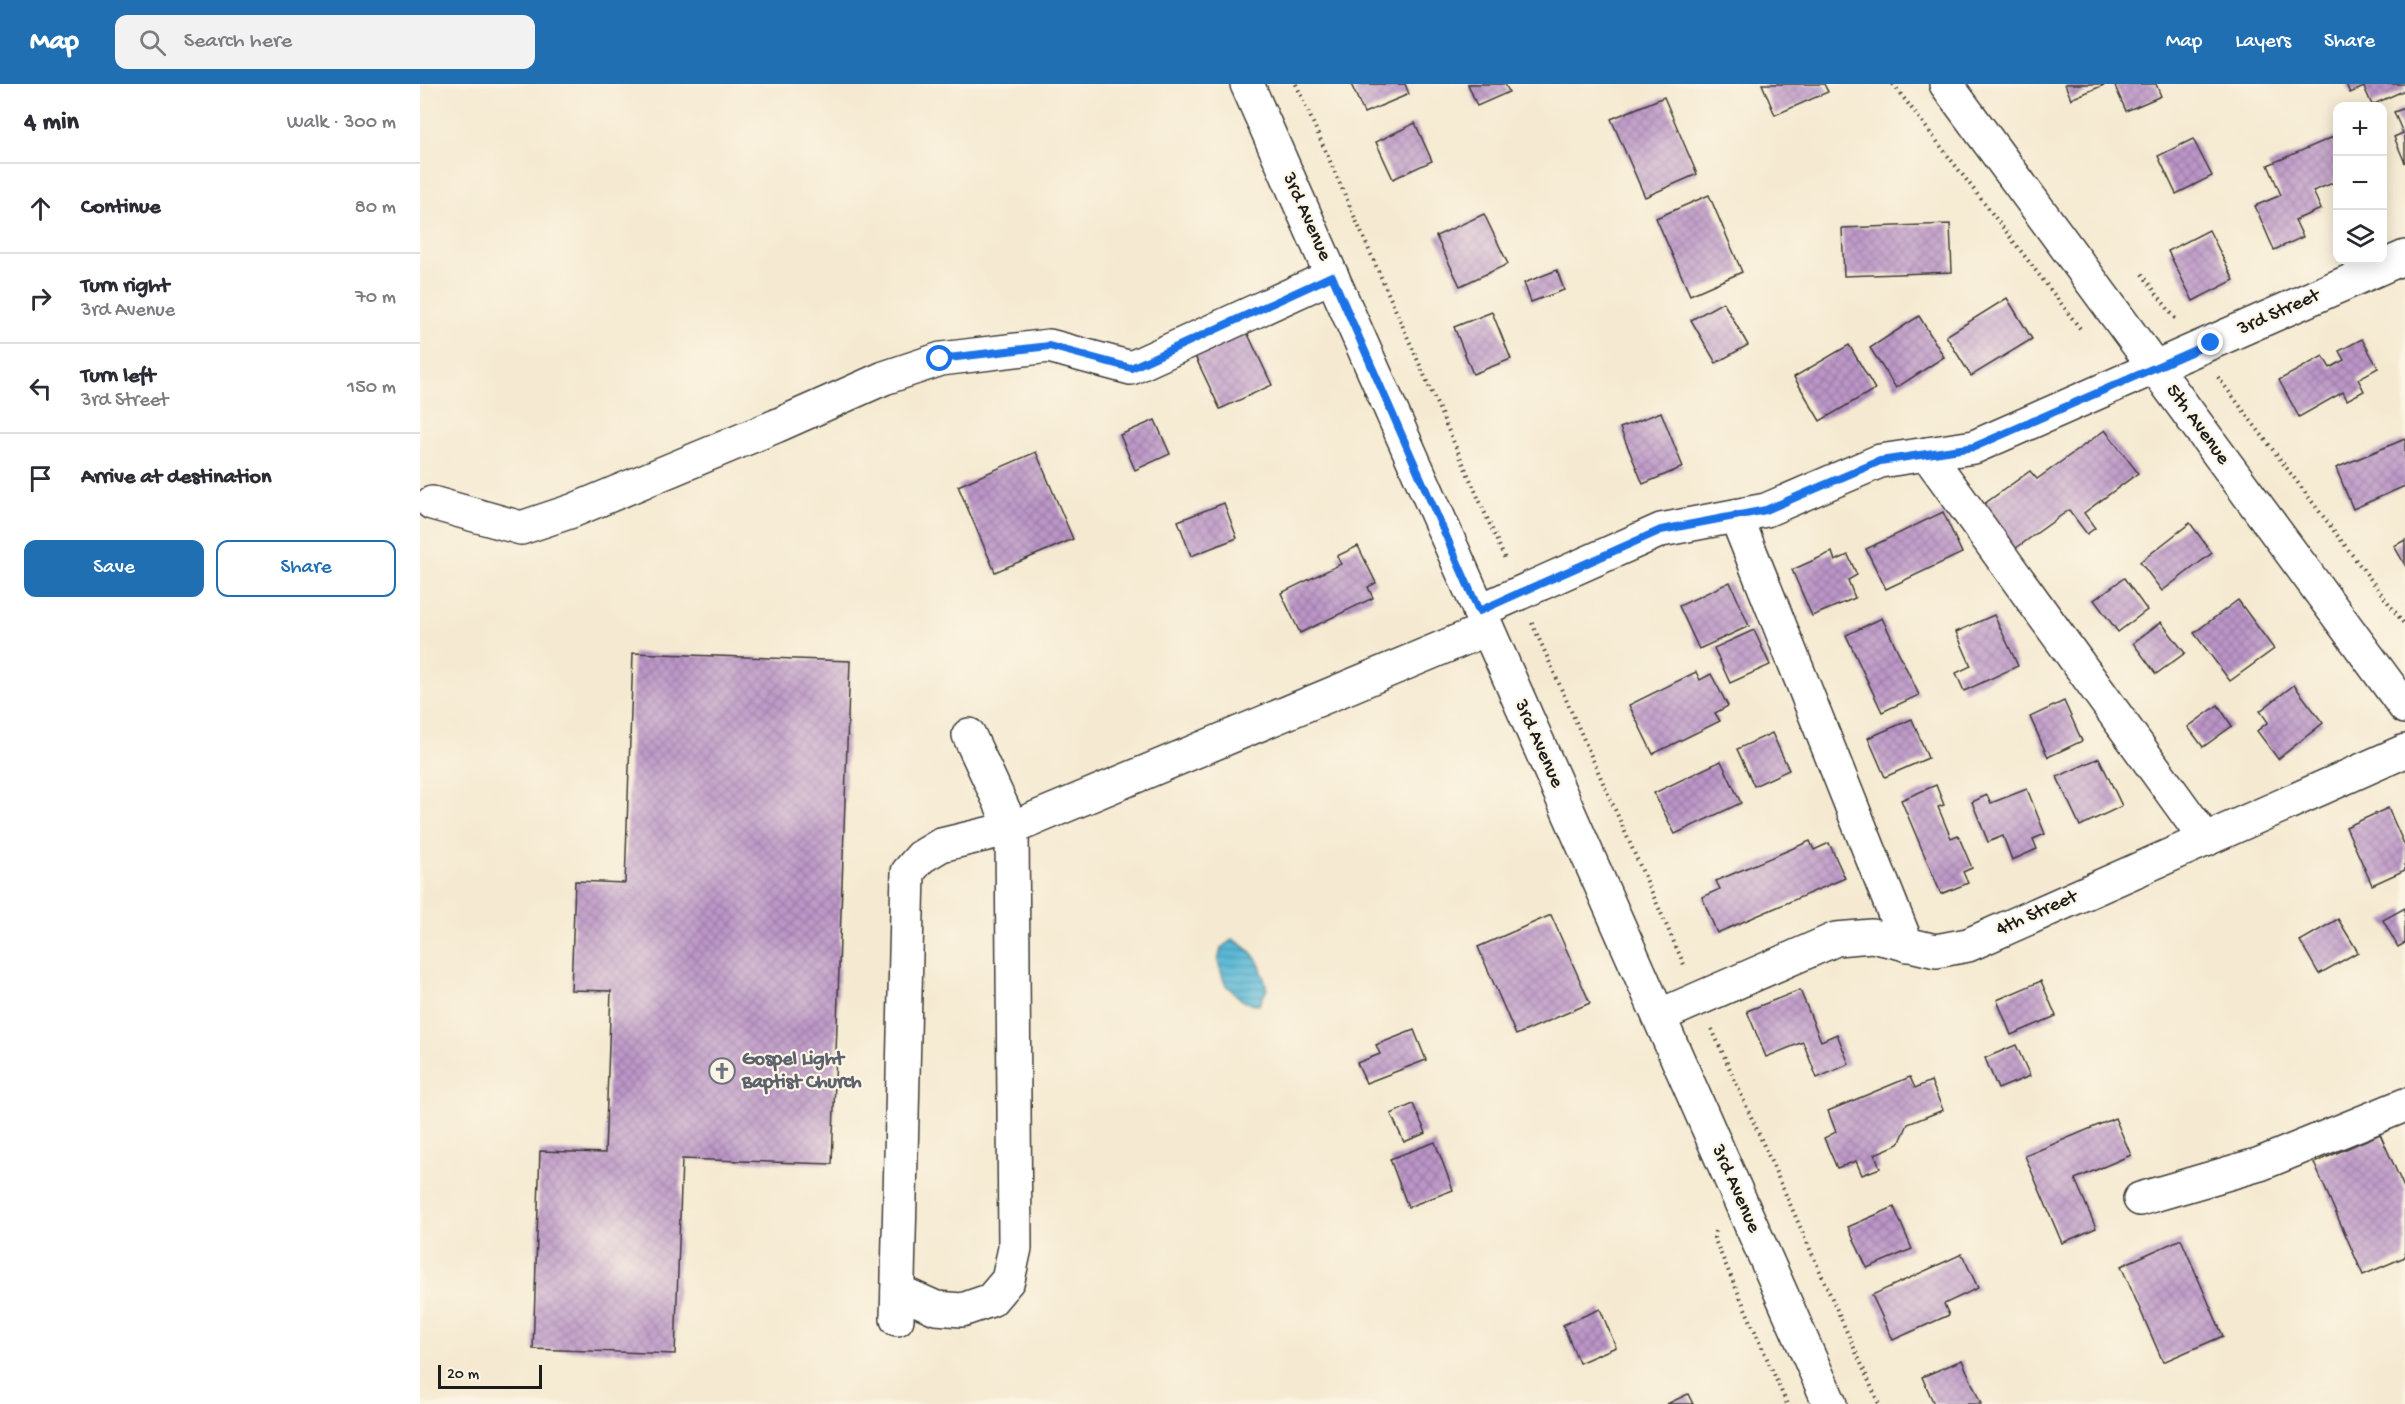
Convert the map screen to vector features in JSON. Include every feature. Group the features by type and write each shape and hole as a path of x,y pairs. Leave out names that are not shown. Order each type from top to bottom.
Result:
{"street":[{"name":"3rd Avenue","path":"1247,84 1830,1404"},
{"name":"5th Avenue","path":"1946,84 2405,707"},
{"name":"3rd Street","path":"1012,828 1016,1248 1008,1280 991,1300 962,1310 936,1308 908,1293 897,1305 908,872 921,856 941,845 1012,828 1483,620 1519,593 1661,530 1766,510 1880,461 1974,447 2405,257"},
{"path":"432,503 521,528 572,511 776,426 884,378 940,359 1049,346 1131,368 1332,276"},
{"path":"1927,454 2206,840"},
{"path":"1736,516 1907,945"},
{"path":"969,735 1012,828"},
{"name":"4th Street","path":"1659,1016 1836,939 1872,936 1936,951 1968,945 2405,751"},
{"path":"2140,1199 2260,1164 2405,1105"}],"path":[{"path":"1296,84 1879,1404"},
{"path":"1893,84 2084,333"},
{"path":"2214,372 2405,625"}],"water":[{"path":"1233,939 1248,949 1260,965 1267,989 1259,1005 1243,1001 1225,984 1218,962 1221,948"}],"building":[{"path":"1351,84 1405,84 1409,94 1364,113"},
{"path":"1468,84 1505,84 1509,92 1477,106"},
{"path":"1762,84 1824,84 1828,92 1775,115"},
{"path":"2065,84 2106,84 2071,99"},
{"path":"2114,84 2156,84 2161,96 2126,111"},
{"path":"2346,84 2405,84 2405,90 2379,102 2371,102 2364,87 2350,93"},
{"path":"1664,97 1697,174 1645,197 1611,119"},
{"path":"2405,108 2405,163 2394,137 2403,133 2394,112"},
{"path":"1415,123 1432,161 1393,179 1376,142"},
{"path":"2333,137 2333,183 2313,191 2321,209 2295,220 2303,237 2274,250 2255,206 2281,195 2268,165"},
{"path":"2193,139 2212,176 2176,194 2158,156"},
{"path":"1709,195 1742,272 1690,295 1656,218"},
{"path":"1484,214 1508,264 1460,286 1436,236"},
{"path":"1950,224 1952,272 1844,276 1842,228"},
{"path":"2209,230 2234,280 2193,301 2168,251"},
{"path":"1557,270 1564,290 1531,302 1524,283"},
{"path":"2007,298 2032,339 1971,376 1946,336"},
{"path":"1723,302 1748,345 1716,363 1691,320"},
{"path":"1492,312 1511,359 1473,374 1454,327"},
{"path":"1919,316 1944,357 1896,388 1870,348"},
{"path":"1246,330 1272,385 1220,409 1194,354"},
{"path":"2362,339 2378,368 2358,379 2364,391 2347,400 2343,392 2299,417 2279,380 2323,356 2330,368 2344,360 2339,351"},
{"path":"1849,345 1875,389 1820,421 1794,377"},
{"path":"1661,412 1683,467 1643,484 1620,428"},
{"path":"1155,420 1170,454 1135,470 1120,435"},
{"path":"2105,430 2138,473 2084,513 2095,528 2087,534 2069,510 2012,551 1980,507 2030,471 2037,479"},
{"path":"2405,439 2405,486 2353,509 2336,468"},
{"path":"1036,452 1073,539 995,572 958,486"},
{"path":"1224,503 1237,538 1191,556 1178,521"},
{"path":"1943,512 1962,553 1886,589 1866,549"},
{"path":"2190,523 2212,553 2162,591 2140,562"},
{"path":"2405,540 2405,565 2394,546"},
{"path":"1358,546 1376,583 1368,587 1373,598 1300,633 1281,593 1341,564 1337,556"},
{"path":"1832,552 1835,561 1848,555 1857,575 1848,580 1855,598 1812,616 1792,570"},
{"path":"2124,578 2147,610 2118,632 2094,600"},
{"path":"1730,582 1749,626 1699,649 1679,606"},
{"path":"2238,600 2274,649 2230,681 2194,633"},
{"path":"1994,615 2018,666 1964,691 1956,673 1971,666 1956,632"},
{"path":"1882,618 1919,695 1882,712 1846,635"},
{"path":"2161,622 2185,653 2156,674 2133,643"},
{"path":"1754,630 1770,665 1730,683 1714,648"},
{"name":"Gospel Light Baptist Church","path":"633,653 850,661 832,1164 682,1159 675,1354 533,1349 540,1151 605,1153 611,991 571,990 575,881 625,883"},
{"path":"1696,672 1700,680 1711,674 1728,706 1715,713 1720,721 1653,754 1629,705"},
{"path":"2294,685 2323,723 2278,759 2257,731 2268,722 2260,711"},
{"path":"2064,701 2082,741 2048,757 2030,717"},
{"path":"2218,705 2232,726 2203,747 2188,727"},
{"path":"1912,719 1928,758 1885,777 1868,738"},
{"path":"1772,733 1789,770 1754,786 1737,749"},
{"path":"2099,758 2122,806 2080,826 2057,777"},
{"path":"1721,761 1741,803 1675,834 1654,793"},
{"path":"1936,785 1944,805 1938,807 1951,838 1958,835 1972,868 1963,872 1968,883 1941,894 1901,800"},
{"path":"2027,789 2045,834 2033,839 2037,849 2012,860 2003,836 1988,842 1972,802 1987,795 1991,803"},
{"path":"2388,808 2405,846 2405,870 2372,885 2346,827"},
{"path":"1810,841 1814,850 1829,843 1845,878 1717,933 1702,897 1720,889 1716,881"},
{"path":"2405,908 2405,943 2398,947 2383,920"},
{"path":"1551,915 1590,1003 1516,1035 1478,947"},
{"path":"2338,919 2358,952 2319,974 2300,941"},
{"path":"2041,981 2056,1016 2011,1035 1997,1000"},
{"path":"1800,990 1821,1041 1837,1034 1849,1064 1817,1078 1803,1042 1766,1057 1747,1011"},
{"path":"1414,1030 1426,1060 1366,1083 1357,1063 1380,1054 1376,1045"},
{"path":"2016,1045 2030,1076 1998,1089 1985,1058"},
{"path":"1910,1077 1915,1088 1931,1081 1943,1110 1908,1124 1899,1144 1875,1154 1880,1168 1862,1175 1856,1161 1837,1168 1824,1138 1836,1132 1828,1111"},
{"path":"1413,1104 1426,1133 1404,1142 1391,1114"},
{"path":"2115,1118 2131,1155 2075,1179 2096,1228 2062,1243 2025,1156"},
{"path":"2380,1134 2405,1190 2405,1257 2363,1275 2314,1163"},
{"path":"1435,1142 1453,1190 1408,1207 1390,1159"},
{"path":"1894,1207 1912,1249 1867,1268 1848,1227"},
{"path":"2181,1239 2223,1336 2163,1362 2121,1266"},
{"path":"1962,1254 1978,1288 1944,1304 1949,1315 1893,1340 1872,1295"},
{"path":"1600,1309 1616,1347 1579,1363 1563,1325"},
{"path":"1962,1360 1981,1404 1934,1404 1922,1377"},
{"path":"1688,1394 1693,1404 1667,1404"}],"place":[{"name":"Gospel Light Baptist Church","path":"722,1071"}],"route":[{"path":"940,359 1049,346 1131,368 1332,276 1479,611 1661,530 1766,510 1880,461 1974,447 2211,343"}]}
